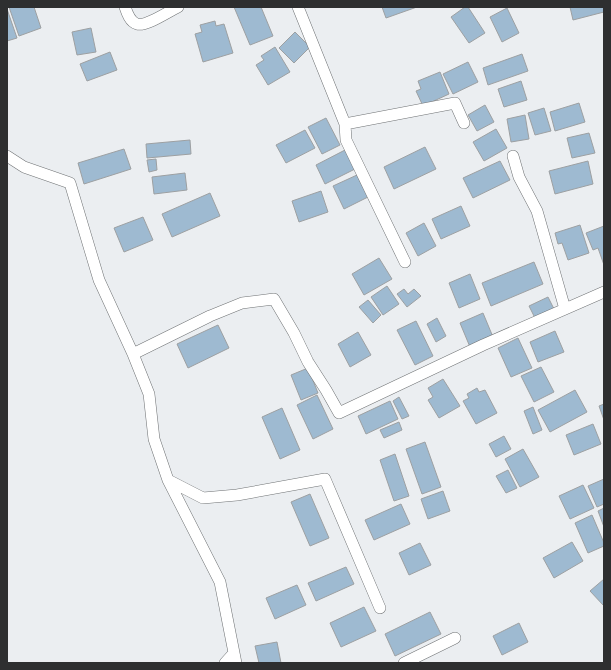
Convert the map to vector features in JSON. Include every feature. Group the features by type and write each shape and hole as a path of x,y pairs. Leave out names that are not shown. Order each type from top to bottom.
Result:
{"street":[{"path":"124,7 131,20 137,24 144,24 178,7"},
{"path":"298,7 345,124 346,140 405,262"},
{"path":"345,124 455,103 464,123"},
{"path":"7,156 24,167 70,183 99,280 133,354 149,394 154,439 168,480 220,582 235,658 225,663"},
{"path":"513,156 519,177 537,211 565,309"},
{"path":"133,354 210,316 242,303 274,299 294,333 308,362 339,413 482,346 604,292"},
{"path":"168,480 203,498 237,495 325,478 380,608"},
{"path":"404,663 455,638"}],"building":[{"path":"9,7 34,7 41,28 19,36"},
{"path":"234,7 261,7 273,36 250,45"},
{"path":"382,7 417,7 386,18"},
{"path":"465,7 468,7 485,33 469,43 451,17"},
{"path":"570,7 604,7 604,12 573,20"},
{"path":"507,8 519,33 502,42 490,17"},
{"path":"7,9 17,38 7,41"},
{"path":"215,21 216,26 224,24 233,53 203,62 195,34 202,32 200,25"},
{"path":"91,28 96,52 77,55 72,32"},
{"path":"295,32 310,47 294,63 279,48"},
{"path":"275,47 290,72 268,85 256,65 264,60 261,56"},
{"path":"110,52 117,70 87,81 80,64"},
{"path":"522,54 528,71 488,85 483,68"},
{"path":"468,62 478,82 453,94 443,74"},
{"path":"440,72 449,94 423,106 416,91 421,89 418,81"},
{"path":"521,81 527,100 504,107 498,89"},
{"path":"579,103 585,122 555,131 550,112"},
{"path":"485,105 494,122 477,131 468,115"},
{"path":"544,108 551,131 535,135 528,113"},
{"path":"525,115 529,139 511,142 507,119"},
{"path":"326,118 340,145 322,154 308,127"},
{"path":"496,129 507,148 484,161 473,142"},
{"path":"305,130 315,148 286,163 276,145"},
{"path":"589,133 595,153 572,158 567,138"},
{"path":"190,140 191,154 147,158 146,144"},
{"path":"425,147 436,169 394,189 384,167"},
{"path":"124,149 131,169 84,184 78,163"},
{"path":"345,150 355,169 325,184 316,165"},
{"path":"156,159 157,170 149,172 147,160"},
{"path":"500,161 510,180 473,198 463,178"},
{"path":"588,161 593,184 555,194 549,171"},
{"path":"185,173 187,190 154,194 152,177"},
{"path":"357,175 368,197 344,209 333,186"},
{"path":"321,191 328,212 299,222 292,201"},
{"path":"210,193 220,216 172,237 162,214"},
{"path":"461,206 470,226 441,239 432,219"},
{"path":"143,217 153,240 124,252 114,228"},
{"path":"424,223 436,246 418,256 406,233"},
{"path":"580,225 589,253 568,260 562,243 558,244 555,233"},
{"path":"604,226 604,265 598,248 593,250 586,233"},
{"path":"379,258 392,279 364,295 352,274"},
{"path":"534,262 543,284 491,306 482,283"},
{"path":"470,274 480,299 459,308 449,283"},
{"path":"387,286 399,304 383,315 371,297"},
{"path":"404,289 408,294 414,289 421,296 407,307 397,294"},
{"path":"548,297 555,311 536,320 529,306"},
{"path":"368,300 381,315 373,323 359,307"},
{"path":"483,313 493,337 470,347 460,323"},
{"path":"437,318 446,336 436,342 427,324"},
{"path":"416,321 433,356 415,365 397,330"},
{"path":"218,325 229,348 188,368 177,344"},
{"path":"555,331 564,352 538,362 530,342"},
{"path":"358,332 371,355 350,367 338,344"},
{"path":"518,338 532,368 511,377 498,348"},
{"path":"541,367 554,392 534,402 521,376"},
{"path":"308,368 318,393 301,400 291,375"},
{"path":"443,379 460,406 439,418 428,400 433,397 428,388"},
{"path":"477,388 479,392 485,390 497,413 476,424 463,401 469,398 467,394"},
{"path":"575,390 587,412 550,432 538,410"},
{"path":"317,395 333,429 313,439 297,405"},
{"path":"399,397 409,416 402,419 393,401"},
{"path":"390,401 398,419 366,434 358,416"},
{"path":"604,404 604,420 599,406"},
{"path":"533,407 542,430 533,434 524,411"},
{"path":"282,408 300,450 280,459 262,417"},
{"path":"399,422 402,430 384,438 380,430"},
{"path":"593,424 601,444 574,455 566,435"},
{"path":"504,436 511,449 496,457 489,444"},
{"path":"425,442 441,487 422,494 406,449"},
{"path":"523,449 539,477 520,487 505,459"},
{"path":"395,454 409,496 394,501 380,460"},
{"path":"508,470 517,488 506,493 496,476"},
{"path":"604,479 604,504 597,507 588,486"},
{"path":"583,485 594,508 570,519 559,496"},
{"path":"443,491 450,511 428,519 421,499"},
{"path":"310,494 329,538 310,546 291,502"},
{"path":"401,504 410,524 374,540 365,520"},
{"path":"604,508 604,527 598,511"},
{"path":"592,515 604,546 588,553 575,523"},
{"path":"572,542 583,561 554,578 543,558"},
{"path":"420,543 431,565 409,575 399,553"},
{"path":"346,567 354,584 316,601 308,583"},
{"path":"604,579 604,606 590,591"},
{"path":"297,585 306,605 275,619 266,598"},
{"path":"364,607 376,631 341,647 330,623"},
{"path":"430,612 441,634 395,656 385,634"},
{"path":"519,623 528,642 502,655 493,636"},
{"path":"277,642 281,663 259,663 255,646"}]}
